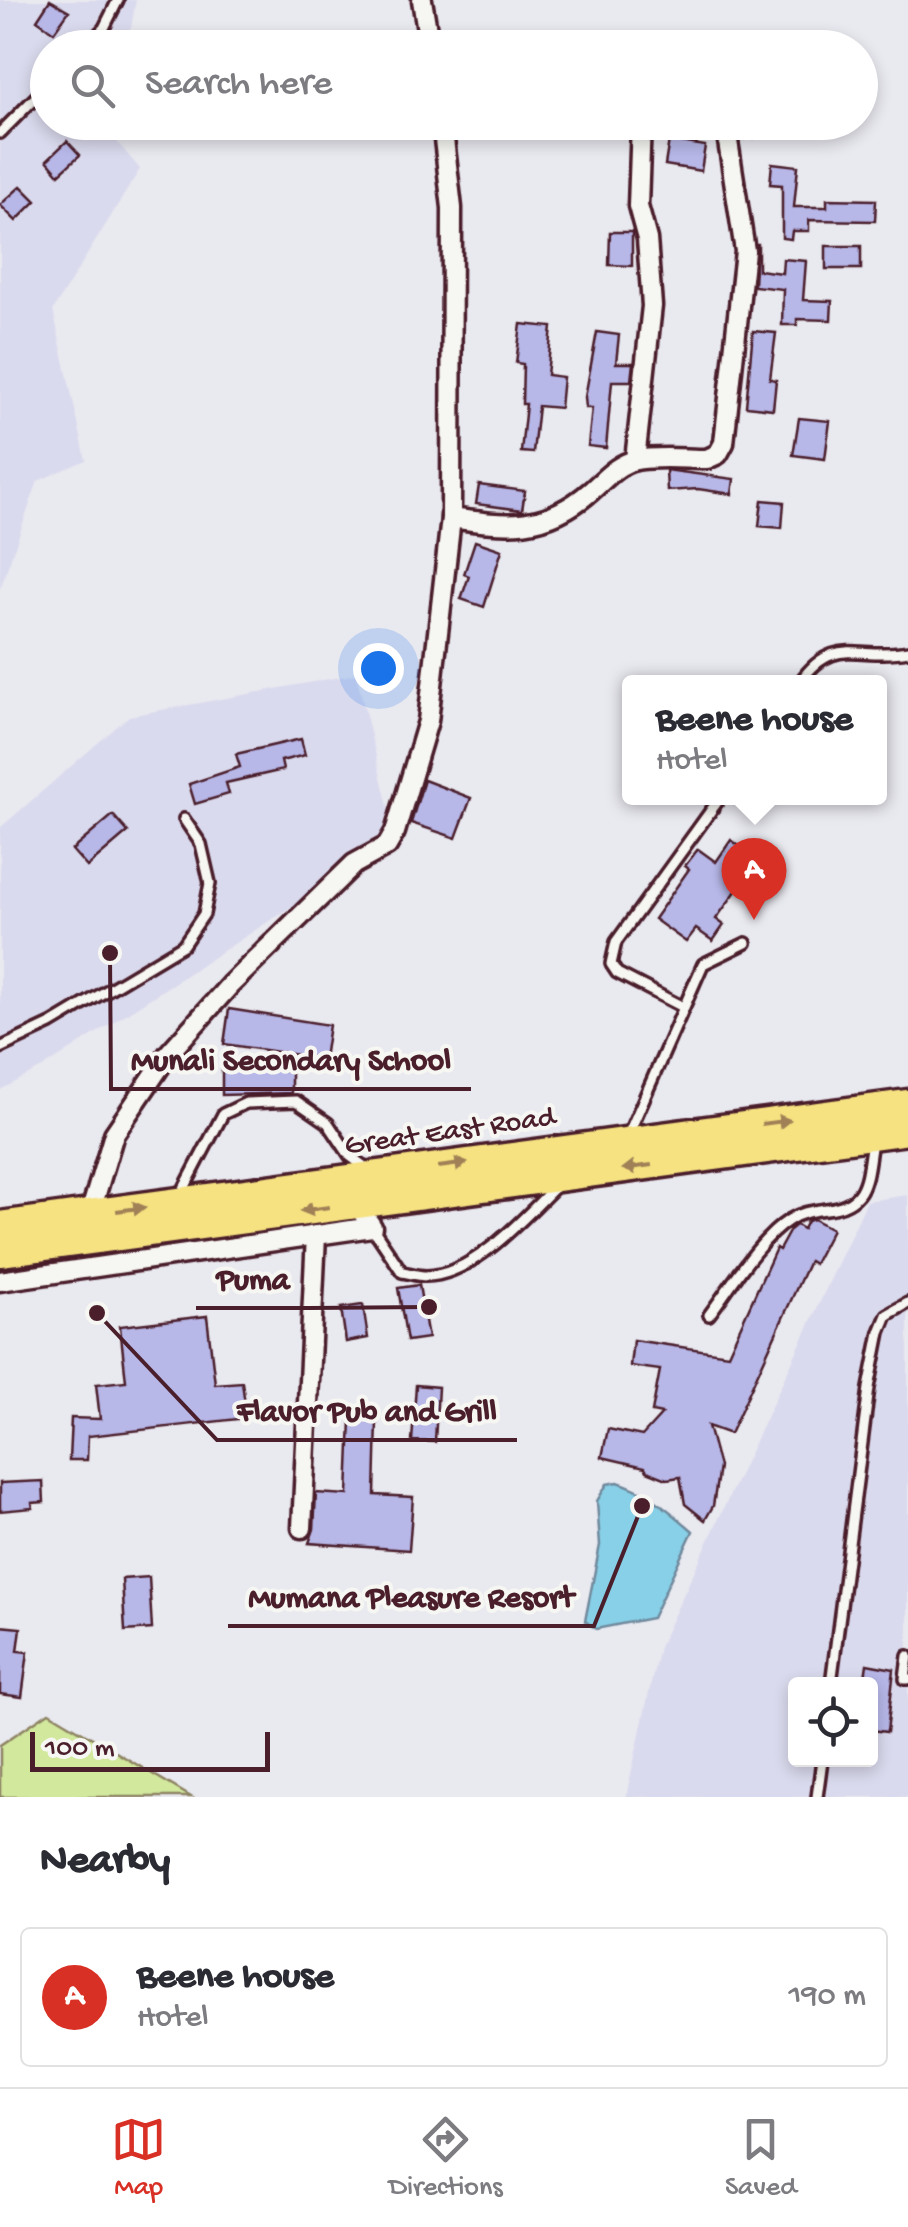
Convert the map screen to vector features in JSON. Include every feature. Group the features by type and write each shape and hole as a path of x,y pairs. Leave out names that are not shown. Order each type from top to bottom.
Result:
{"main road":[{"name":"Great East Road","path":"0,1226 908,1104"},
{"name":"Great East Road","path":"0,1252 365,1216 566,1176 908,1130"}],"street":[{"path":"422,0 427,30"},
{"path":"90,1214 114,1134 186,1031 354,864 388,846 395,832 428,721 451,518 452,208 444,140"},
{"path":"635,460 652,306 647,239 638,206 640,140"},
{"path":"451,518 499,525 539,522 564,513 616,468 635,460 707,458 718,454 724,443 744,251 728,140"},
{"path":"0,1281 316,1235 365,1216"},
{"path":"302,1528 316,1235"}],"lane":[{"path":"102,30 118,0"},
{"path":"0,132 30,103"},
{"path":"805,675 814,663 836,651 881,656 908,651"},
{"path":"683,1007 617,973 611,964 616,942 715,805"},
{"path":"0,1048 51,1024 183,945 204,914 210,882 201,844 184,819"},
{"path":"625,1142 702,964 746,944"},
{"path":"177,1202 223,1114 246,1103 296,1101 328,1124 350,1156 376,1176"},
{"path":"710,1315 756,1253 786,1221 804,1212 842,1208 856,1200 866,1182 872,1136"},
{"path":"365,1216 402,1272 428,1276 457,1268 507,1235 566,1176"},
{"path":"833,1677 869,1388 880,1332 886,1315 908,1303"},
{"path":"908,1656 904,1678 908,1679"},
{"path":"817,1797 821,1767"}],"shaded area":[{"path":"0,0 136,0 129,30 30,30 30,140 115,140 140,169 53,310 86,460 38,481 0,589"},
{"path":"356,674 396,839 44,1067 0,1090 0,828 129,716"},
{"path":"908,1195 908,1797 626,1797 659,1647 867,1201"}],"green space":[{"path":"49,1712 191,1797 0,1797 0,1745"}],"water":[{"path":"618,1482 649,1496 693,1531 652,1618 596,1629 585,1621 600,1545 597,1501 607,1484"}],"building":[{"path":"50,0 69,11 55,30 37,20"},
{"path":"669,140 705,146 701,171 665,165"},
{"path":"67,141 80,155 59,174 47,160"},
{"path":"772,163 798,166 794,207 827,207 827,199 876,200 875,221 809,220 809,231 792,231 791,239 782,238 782,185 770,184"},
{"path":"21,186 36,201 16,221 0,205"},
{"path":"610,232 632,232 632,266 609,265"},
{"path":"756,244 758,270 782,273 783,259 806,261 803,300 832,301 831,320 797,319 797,325 782,325 783,289 754,286"},
{"path":"826,246 861,246 861,269 826,269"},
{"path":"521,324 552,327 547,375 563,377 560,408 538,406 533,453 521,452 526,404 522,404 523,364 516,363"},
{"path":"753,331 776,333 770,379 776,380 773,409 746,406"},
{"path":"597,332 619,335 616,363 633,363 631,381 612,381 606,448 588,446 592,408 586,408 585,397"},
{"path":"799,418 830,421 825,459 793,455"},
{"path":"666,470 734,479 732,494 698,489 667,491"},
{"path":"479,485 525,491 522,510 476,504"},
{"path":"762,500 784,502 782,528 759,526"},
{"path":"475,541 502,550 484,607 461,599"},
{"path":"301,739 305,755 281,761 283,770 226,783 229,794 195,804 189,784 240,767 236,754"},
{"path":"424,780 471,798 456,838 411,823"},
{"path":"113,815 128,832 87,867 72,850"},
{"path":"731,840 759,859 716,919 724,925 713,941 696,929 686,942 654,919 689,869 685,866 698,849 716,862"},
{"path":"229,1009 329,1025 324,1059 224,1044"},
{"path":"222,1070 291,1070 291,1093 222,1095"},
{"path":"813,1219 832,1229 814,1264 809,1261 730,1434 708,1426 719,1467 713,1506 705,1520 685,1504 680,1477 667,1479 645,1467 602,1457 608,1429 642,1436 662,1414 652,1412 660,1370 630,1366 633,1340 728,1354 776,1248 779,1250 796,1225 803,1229"},
{"path":"419,1285 428,1338 407,1341 398,1288"},
{"path":"363,1305 368,1338 346,1342 341,1308"},
{"path":"207,1316 215,1384 242,1382 247,1418 88,1436 87,1460 69,1460 71,1418 100,1419 96,1384 126,1381 120,1326"},
{"path":"416,1385 438,1387 435,1442 412,1441"},
{"path":"351,1419 377,1420 375,1495 413,1497 409,1550 309,1543 314,1529 316,1493 348,1495"},
{"path":"43,1481 44,1502 32,1503 33,1508 0,1511 0,1483"},
{"path":"149,1577 152,1629 125,1631 122,1579"},
{"path":"0,1626 21,1628 18,1651 28,1652 22,1697 0,1694"},
{"path":"867,1664 894,1669 887,1732 878,1731 878,1677 865,1677"}],"place":[{"name":"Beene house","path":"754,920"},
{"name":"Munali Secondary School","path":"110,953"},
{"name":"Puma","path":"429,1307"},
{"name":"Flavor Pub and Grill","path":"97,1313"},
{"name":"Mumana Pleasure Resort","path":"642,1506"}]}
